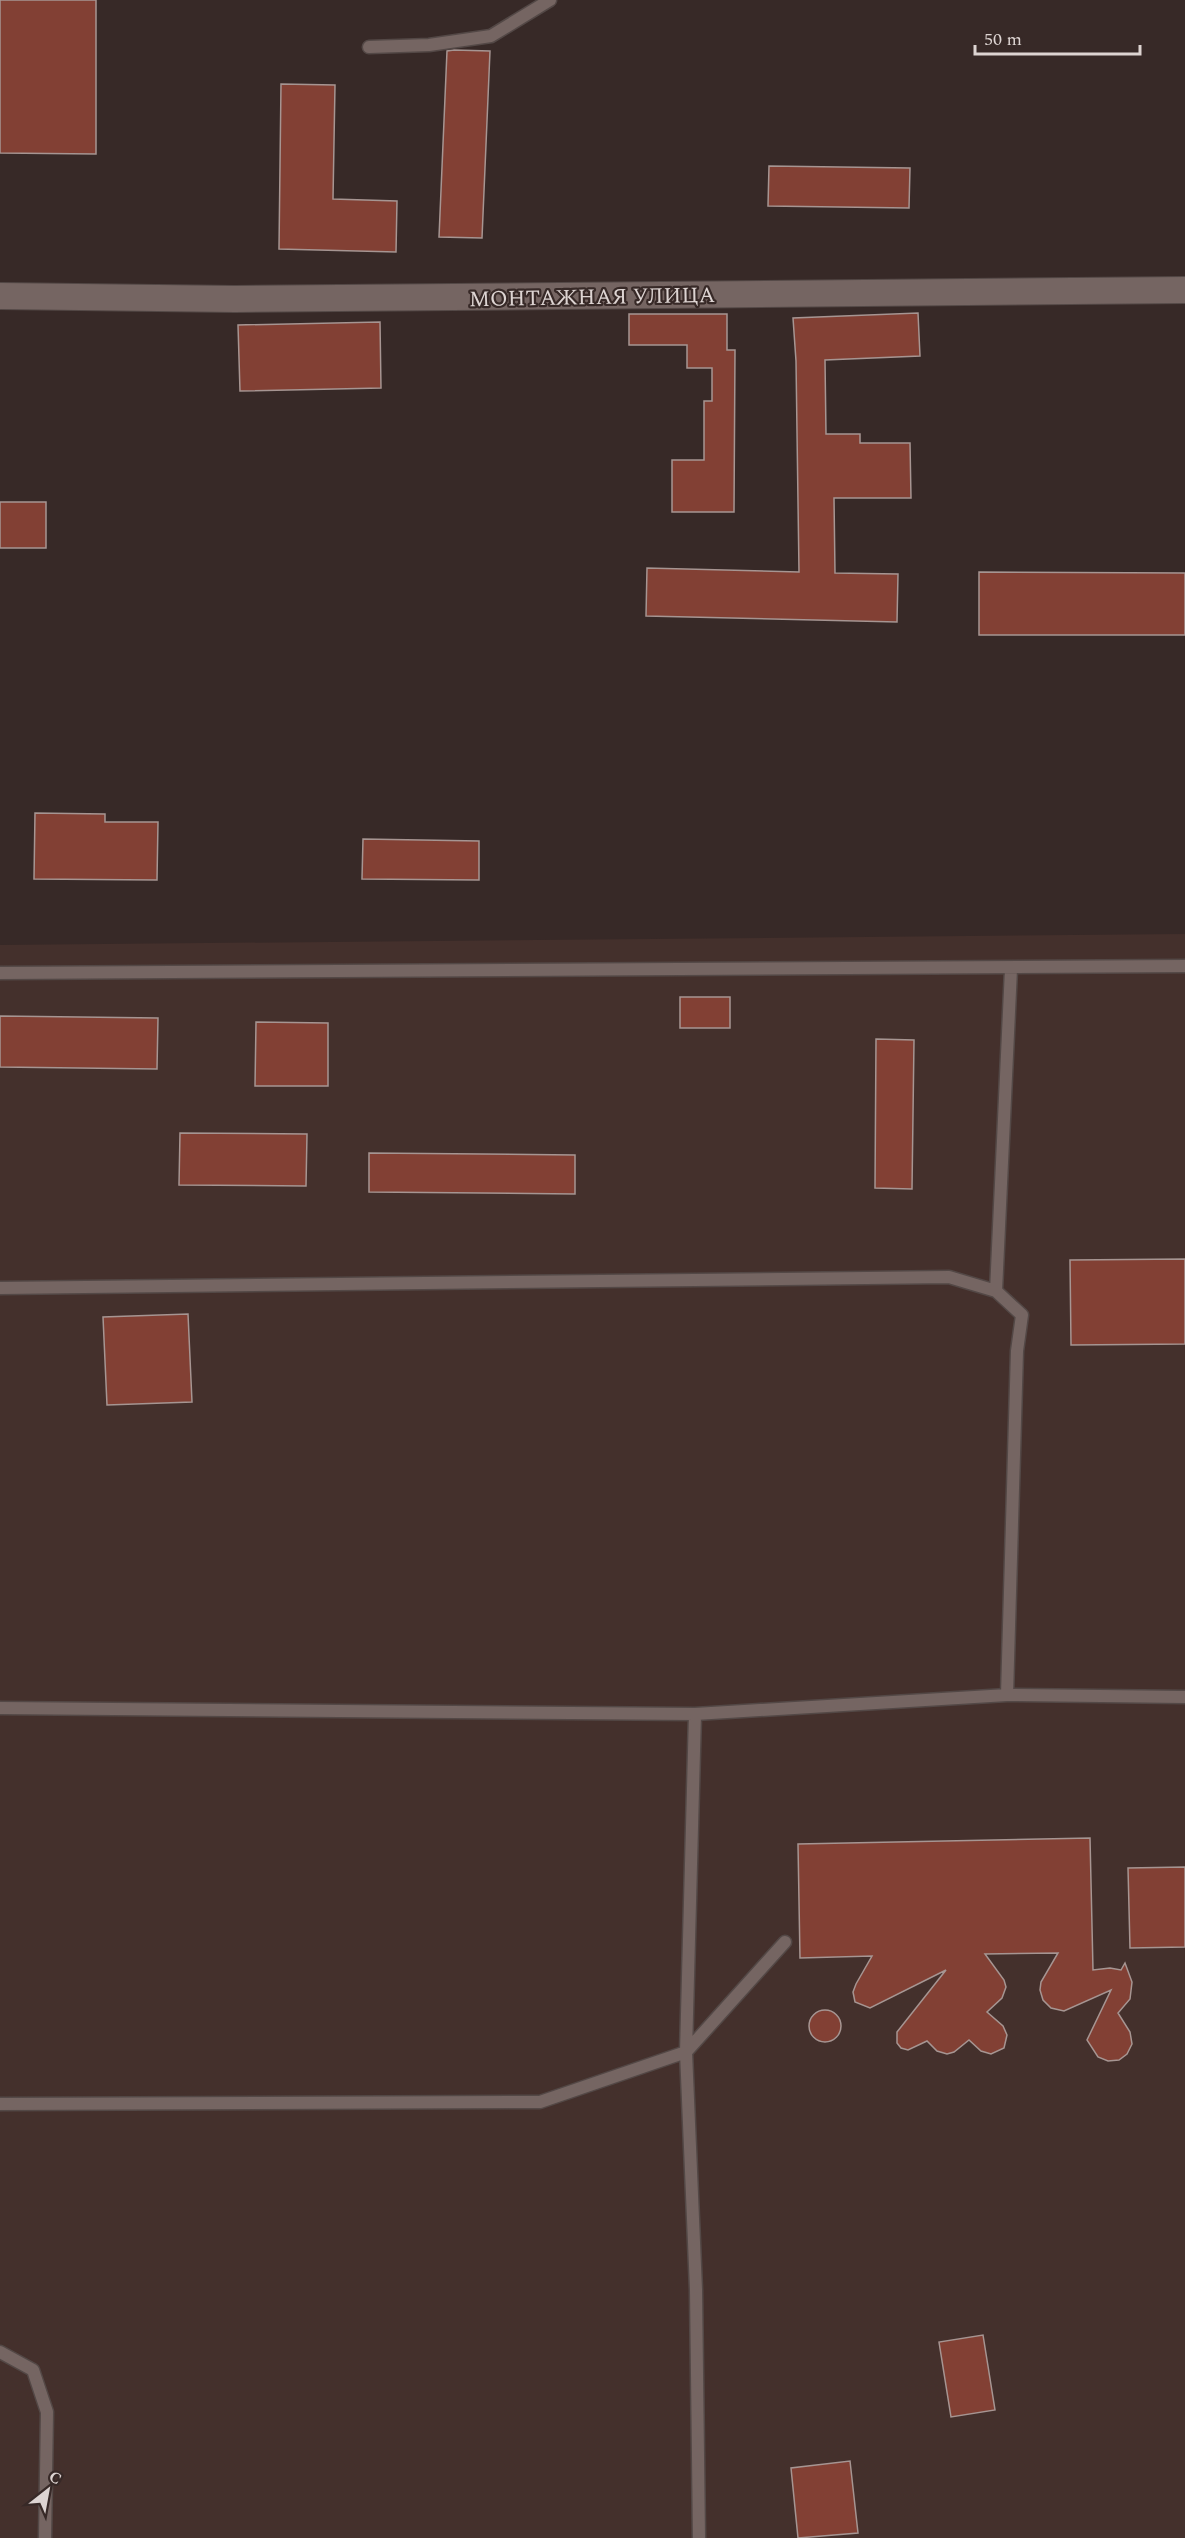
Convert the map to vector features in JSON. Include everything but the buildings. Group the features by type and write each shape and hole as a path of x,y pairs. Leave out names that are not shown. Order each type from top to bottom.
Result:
{"street":[{"name":"МОНТАЖНАЯ УЛИЦА","path":"0,296 235,299 1185,290"}],"lane":[{"path":"369,47 429,45 491,36 550,0"},
{"path":"0,973 1011,969 1185,966"},
{"path":"996,1291 1011,969"},
{"path":"0,1287 949,1277 996,1291 1022,1315 1017,1351 1007,1695"},
{"path":"0,1708 695,1714 1007,1695 1185,1697"},
{"path":"695,1714 686,2052 696,2290 699,2538"},
{"path":"0,2104 540,2102 686,2052 785,1942"},
{"path":"0,2352 33,2370 47,2412 45,2538"}],"shaded area":[{"path":"1185,934 1185,2538 0,2538 0,945"}]}
